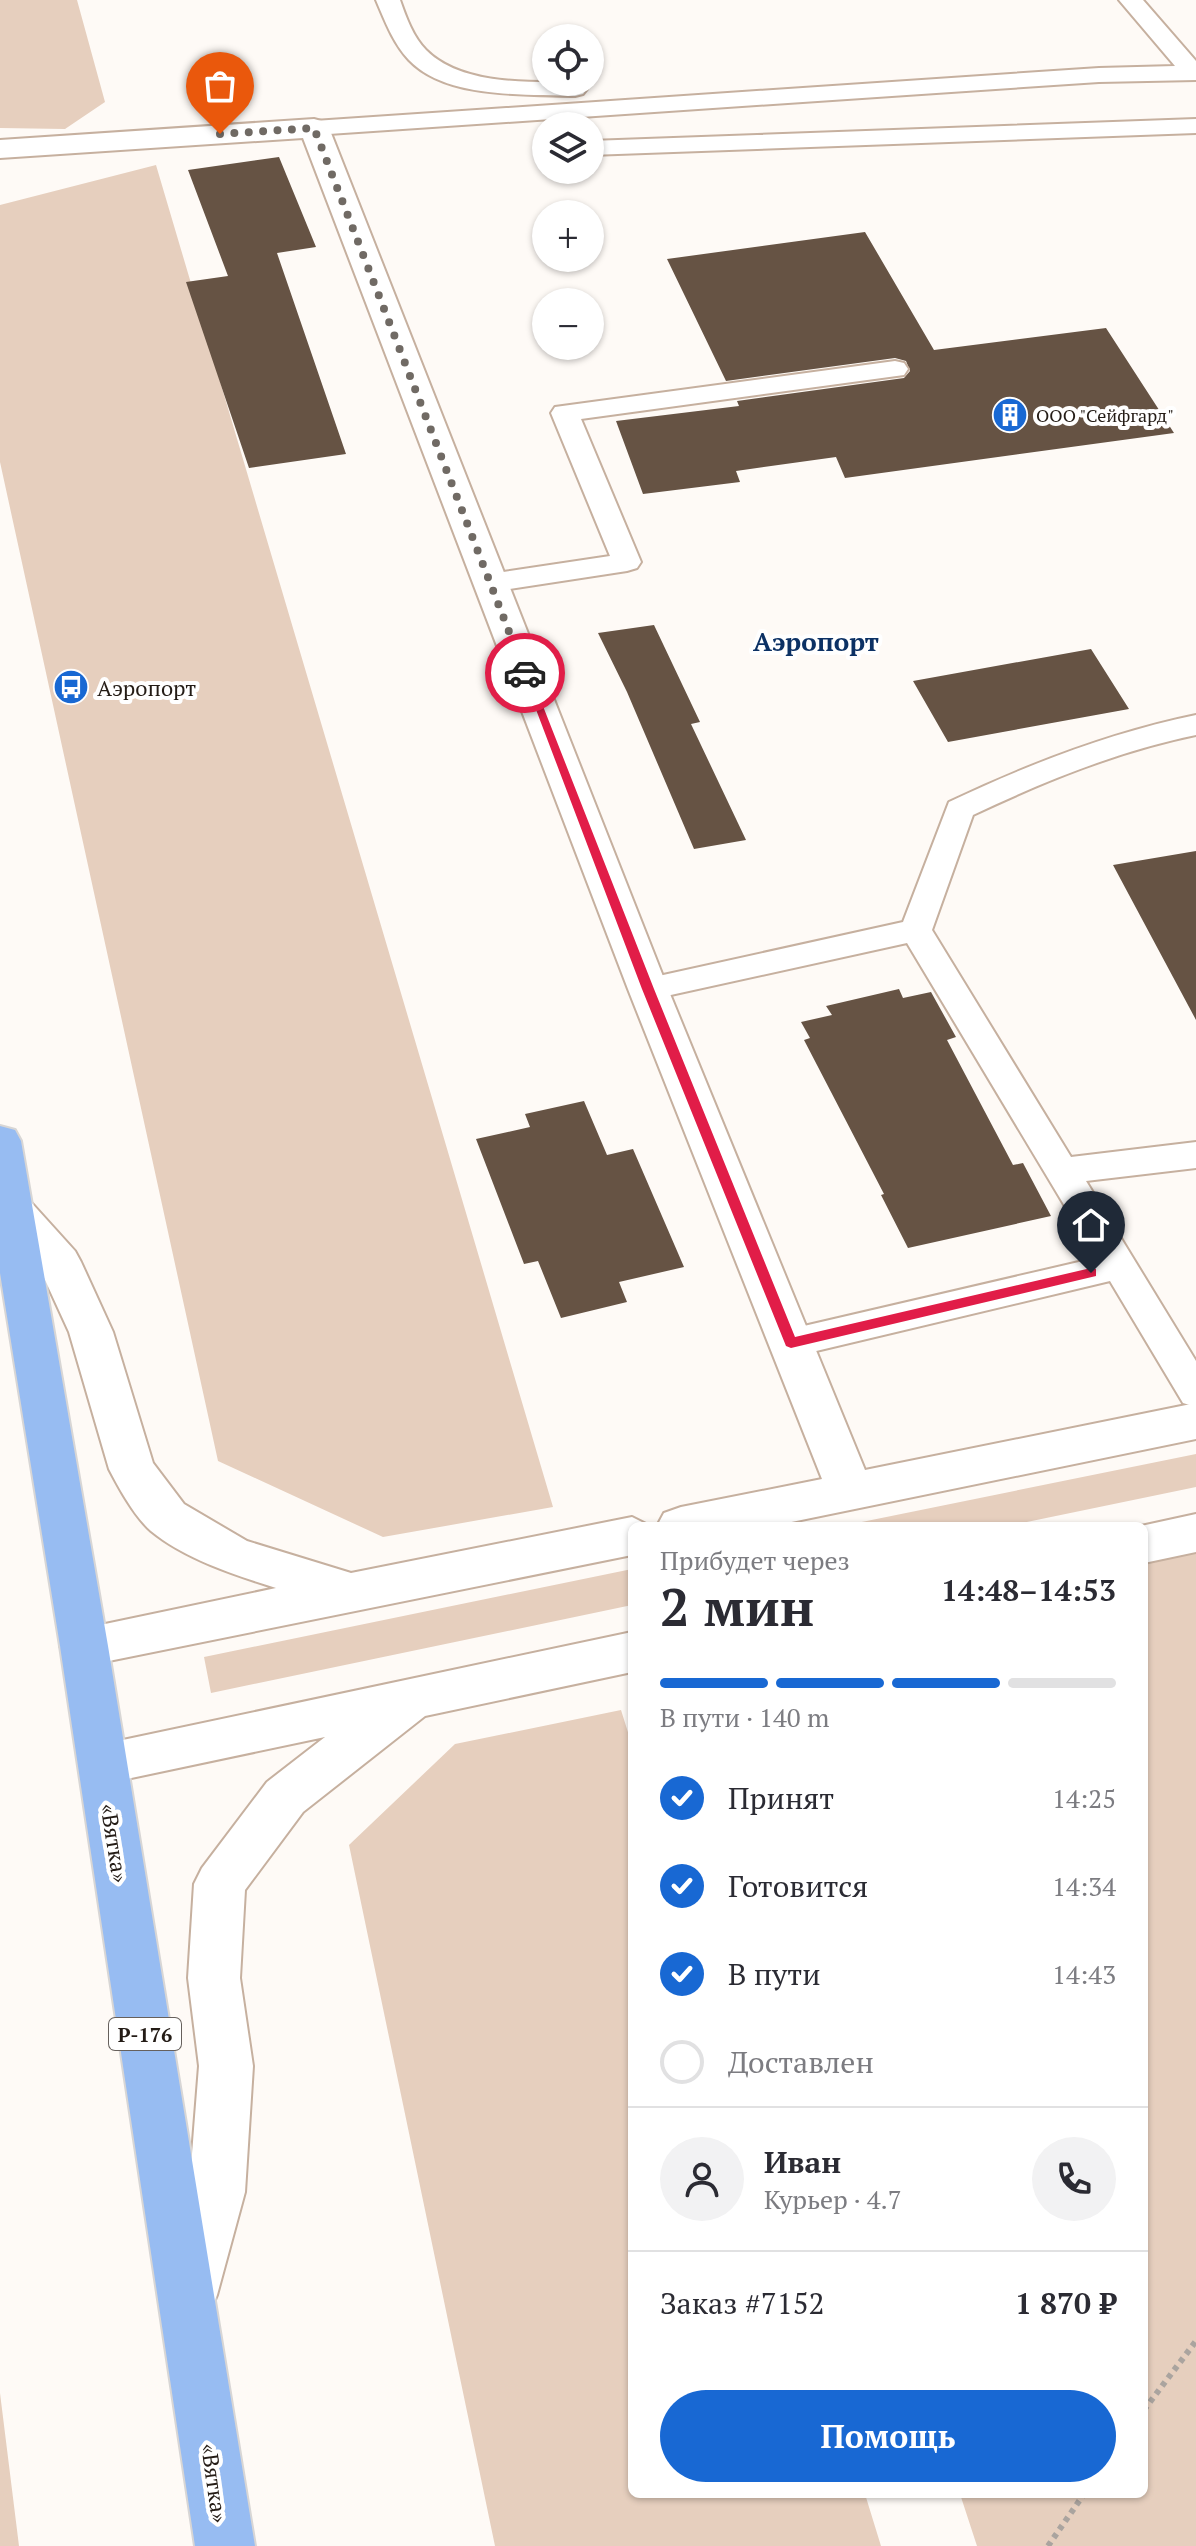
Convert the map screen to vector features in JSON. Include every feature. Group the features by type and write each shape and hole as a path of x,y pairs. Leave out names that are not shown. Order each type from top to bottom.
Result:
{"main road":[{"name":"«Вятка»","path":"0,1141 103,1763 225,2546"}],"street":[{"path":"0,149 314,128 648,989 851,1492"},
{"path":"13,1210 59,1262 91,1332 132,1469 167,1517 232,1555 353,1593"},
{"path":"701,1522 1196,1421"},
{"path":"1148,1543 1196,1533"},
{"path":"84,1646 628,1537"},
{"path":"103,1763 628,1653"},
{"path":"187,2305 217,2192 226,2066 214,1978 220,1884 285,1797 412,1698"}],"lane":[{"path":"388,0 395,18 420,58 446,72 492,86 573,89 616,108"},
{"path":"1131,0 1194,72"},
{"path":"314,128 1194,72"},
{"path":"508,114 532,128"},
{"path":"604,147 1196,126"},
{"path":"490,583 627,562 565,413 895,369"},
{"path":"916,930 960,809 1015,783 1102,749 1196,725"},
{"path":"648,989 916,930"},
{"path":"916,930 1196,1393"},
{"path":"1062,1171 1196,1155"},
{"path":"791,1343 1121,1265"}],"path":[{"path":"1148,2405 1196,2341"},
{"path":"1048,2546 1081,2498"}],"shaded area":[{"path":"0,0 77,0 105,102 65,129 0,128"},
{"path":"156,165 553,1507 383,1537 218,1461 0,462 0,205"},
{"path":"1196,1454 1196,1487 1027,1522 862,1522"},
{"path":"1196,1532 1196,2546 977,2546 961,2498 1148,2498 1148,1543"},
{"path":"628,1570 628,1606 211,1693 204,1657"},
{"path":"621,1710 628,1732 628,2498 866,2498 881,2546 495,2546 349,1845 455,1744"},
{"path":"0,2393 19,2546 0,2546"}],"building":[{"path":"279,157 316,247 277,253 346,454 249,468 186,282 228,276 188,170"},
{"path":"865,232 934,350 1106,328 1174,433 845,478 836,457 736,471 740,482 643,494 616,421 739,406 737,401 904,378 910,371 906,361 895,358 726,381 667,259"},
{"path":"654,625 700,722 691,724 746,840 694,849 627,692 598,633"},
{"path":"1091,649 1129,709 948,742 913,681"},
{"path":"1196,851 1196,1020 1113,865"},
{"path":"899,989 903,998 931,992 956,1037 947,1040 1013,1165 1023,1163 1051,1216 908,1248 881,1195 884,1194 804,1040 810,1038 801,1022 832,1015 826,1006"},
{"path":"584,1101 607,1155 633,1149 684,1267 619,1282 627,1302 561,1318 538,1261 524,1264 476,1139 530,1127 525,1114"}],"way so far":[{"path":"220,134 314,128 525,673"}],"place":[{"name":"ООО \"Сейфгард\"","path":"1010,415"},
{"name":"Аэропорт","path":"71,687"}],"district":[{"name":"Аэропорт","path":"816,641"}],"route":[{"path":"525,673 791,1343 1091,1273"}]}
